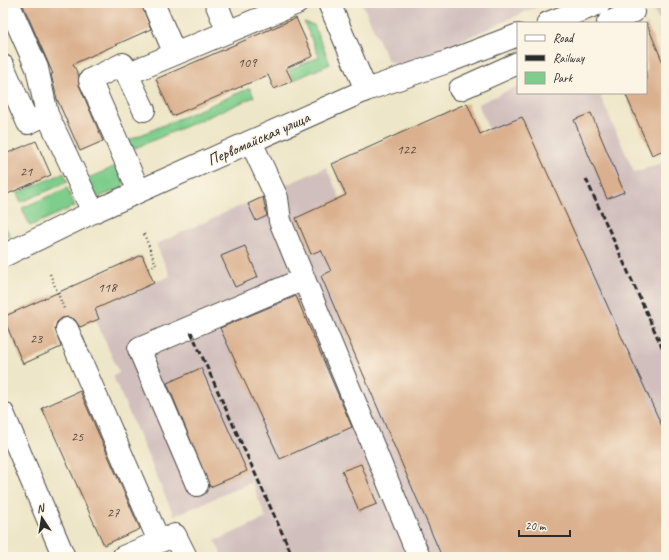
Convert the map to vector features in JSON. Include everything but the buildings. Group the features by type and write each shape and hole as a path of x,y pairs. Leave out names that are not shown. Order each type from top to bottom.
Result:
{"street":[{"path":"8,3 37,68 47,114 93,212"},
{"path":"153,3 175,54"},
{"path":"216,3 228,32"},
{"path":"127,74 297,3"},
{"path":"329,3 366,90"},
{"path":"551,22 600,3"},
{"path":"610,22 633,12"},
{"name":"Первомайская улица","path":"3,256 93,212 366,90 447,62 517,35"},
{"path":"447,62 462,92 517,64"},
{"path":"139,191 90,80 123,64 144,110"},
{"path":"3,66 28,123 47,114"},
{"path":"251,142 277,198 280,221 419,557"},
{"path":"198,485 139,349 304,279"},
{"path":"67,329 160,541"},
{"path":"3,413 64,557"},
{"path":"123,557 175,535 186,557"}],"path":[{"path":"144,234 156,265 148,268"},
{"path":"50,274 65,311 67,329"}],"shaded area":[{"path":"362,3 546,3 401,67 388,61"},
{"path":"651,3 666,3 666,17 658,19"},
{"path":"517,86 517,94 599,94 634,172 666,162 666,557 223,557 215,541 266,518 252,482 174,516 113,376 119,373 96,320 99,318 95,309 170,276 156,244 326,167 340,198 491,135 478,104"}],"green space":[{"path":"304,22 314,25 330,64 294,80 289,70 319,57"},
{"path":"250,88 254,97 126,152 122,143"},
{"path":"119,165 125,179 122,188 89,201 81,181"},
{"path":"64,173 68,182 21,202 17,193"},
{"path":"67,188 75,206 30,226 22,208"},
{"path":"3,221 10,236 3,239"}],"railway":[{"path":"586,179 666,356"},
{"path":"191,332 293,557"}]}
